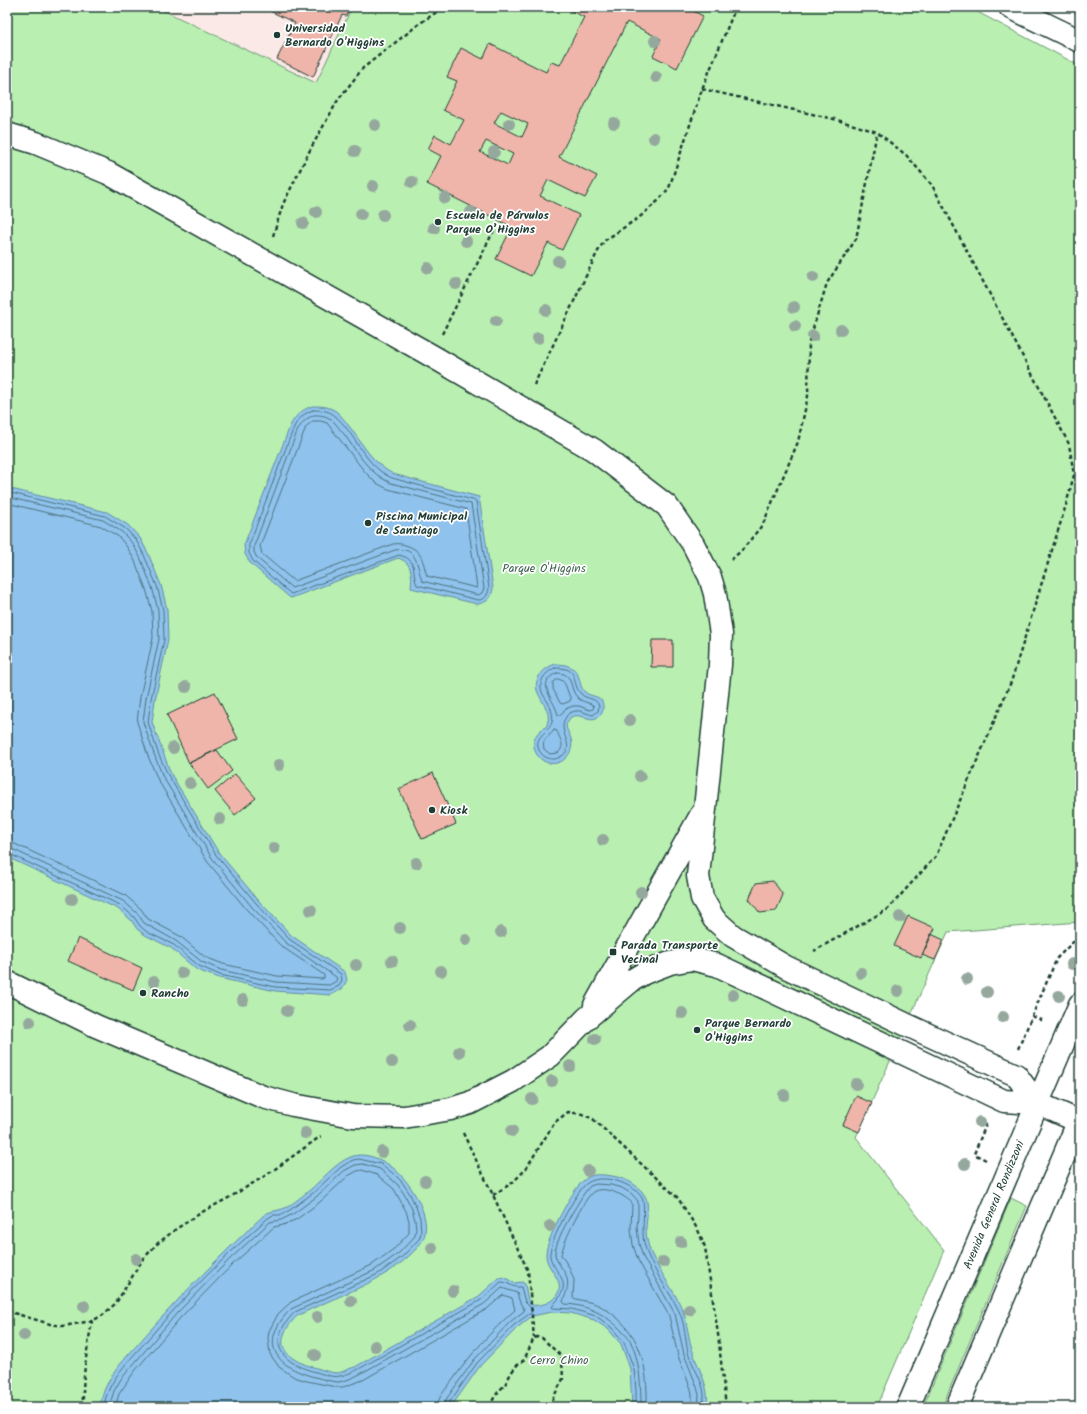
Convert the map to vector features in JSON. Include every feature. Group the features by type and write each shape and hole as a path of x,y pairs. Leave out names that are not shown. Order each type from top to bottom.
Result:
{"main road":[{"path":"1010,7 1080,41"},
{"path":"7,134 36,143 108,173 266,261 594,450 667,506 693,544 710,577 715,594 721,634 720,665 698,876 702,898 714,919 733,936 786,966 907,1025 1016,1075 1037,1103"},
{"path":"588,1018 706,805"},
{"path":"7,982 96,1026 263,1097 293,1105 353,1116 404,1117 451,1109 470,1103 513,1081 550,1056 588,1018 631,981 644,973 670,963 692,959 717,965 1004,1101 1037,1103 1080,1120 957,1407"},
{"name":"Avenida General Rondizzoni","path":"908,1407 1080,1004"}],"path":[{"path":"266,261 283,204 311,148 338,100 363,68 419,24 444,7"},
{"path":"523,409 604,241 641,216 658,202 669,188 702,89 736,7"},
{"path":"702,89 834,120 876,132 906,155 932,186 1069,444 1074,475 1011,682 936,856 888,909 786,966"},
{"path":"710,577 743,550 764,524 798,442 808,396 809,342 827,283 856,239 876,132"},
{"path":"432,356 494,230"},
{"path":"1008,1071 1057,958 1080,935"},
{"path":"974,1154 997,1097"},
{"path":"451,1109 493,1194 528,1271 534,1338 524,1360 511,1372 506,1383 495,1396 489,1407"},
{"path":"493,1194 512,1183 525,1170 554,1122 568,1112 582,1114 593,1119 678,1198 698,1230 705,1248 718,1334 726,1407"},
{"path":"7,1311 50,1324 63,1326 92,1322 103,1315 116,1303 143,1259 157,1244 176,1229 268,1174 311,1142 353,1116"},
{"path":"83,1407 82,1397 86,1357 92,1322"},
{"path":"534,1338 537,1336 542,1338 560,1355 562,1359 563,1379 552,1400 545,1407"}],"shaded area":[{"name":"Universidad Bernardo O'Higgins","path":"156,7 352,7 317,83"}],"green space":[{"name":"Parque O'Higgins","path":"7,7 156,7 316,83 352,7 968,7 1080,66 1080,922 948,932 856,1137 944,1250 877,1407 7,1407"},
{"path":"1011,1198 1027,1206 942,1407 923,1407"}],"water":[{"name":"Piscina Municipal de Santiago","path":"313,406 329,408 338,413 374,459 393,474 479,497 493,588 488,599 477,604 411,588 412,579 409,566 403,560 398,558 291,598 250,563 245,554 244,545 290,426 299,413"},
{"path":"7,488 107,512 128,525 140,538 161,585 167,609 168,640 155,700 152,722 171,774 219,853 259,901 292,936 345,972 347,980 342,989 331,995 275,991 219,978 197,970 171,948 145,935 137,929 131,920 118,909 7,857"},
{"path":"555,664 563,664 573,668 578,674 583,690 601,700 603,704 603,712 593,719 578,716 571,717 566,726 572,742 570,752 565,759 554,763 540,759 536,753 534,739 538,732 546,727 548,722 547,711 537,690 537,680 542,672"},
{"path":"359,1155 382,1161 401,1175 406,1181 420,1204 424,1215 426,1227 422,1242 404,1261 375,1280 297,1316 284,1334 284,1349 289,1355 306,1365 335,1373 355,1367 479,1296 499,1278 504,1277 514,1283 522,1282 525,1284 528,1300 532,1305 542,1304 552,1300 557,1294 559,1282 549,1266 546,1254 550,1237 555,1226 573,1193 584,1180 594,1175 610,1176 622,1178 633,1183 645,1196 648,1208 646,1232 649,1247 683,1311 691,1347 707,1392 707,1407 632,1407 630,1369 621,1344 608,1329 594,1320 571,1313 552,1312 532,1316 517,1328 480,1366 451,1407 100,1407 106,1386 117,1368 174,1304 234,1243 265,1214 289,1206 311,1189 339,1163 345,1159"}],"building":[{"path":"272,7 350,7 346,16 342,15 313,77 277,59 295,23 270,11"},
{"path":"563,7 673,7 677,9 677,7 686,7 703,16 677,68 653,56 661,39 627,22 559,157 597,176 585,198 548,180 540,196 579,215 562,250 548,243 531,276 496,259 512,227 427,184 441,156 428,149 435,135 451,144 464,120 443,110 457,81 447,77 461,48 483,59 490,44 546,72 551,62 560,65 584,17","holes":["501,111 528,124 522,137 494,123","486,141 513,154 508,165 480,152"]},
{"path":"652,640 673,640 673,667 651,667"},
{"path":"215,692 238,739 189,763 167,715"},
{"path":"217,750 232,771 208,789 189,763"},
{"path":"433,773 456,824 422,839 399,789"},
{"path":"235,774 256,798 235,815 215,791"},
{"path":"773,881 783,895 776,911 760,913 749,899 756,883"},
{"path":"908,916 935,928 921,958 894,946"},
{"path":"931,934 944,940 935,960 922,955"},
{"path":"78,938 142,968 133,990 68,961"},
{"path":"856,1096 872,1103 859,1132 843,1125"}],"place":[{"name":"Universidad Bernardo O'Higgins","path":"277,35"},
{"name":"Escuela de Párvulos Parque O’Higgins","path":"438,222"},
{"name":"Piscina Municipal de Santiago","path":"368,523"},
{"name":"Kiosk","path":"432,810"},
{"name":"Parada Transporte Vecinal","path":"613,952"},
{"name":"Rancho","path":"143,993"},
{"name":"Parque Bernardo O'Higgins","path":"697,1030"}],"park label":[{"name":"Cerro Chino","path":"559,1360"}]}
